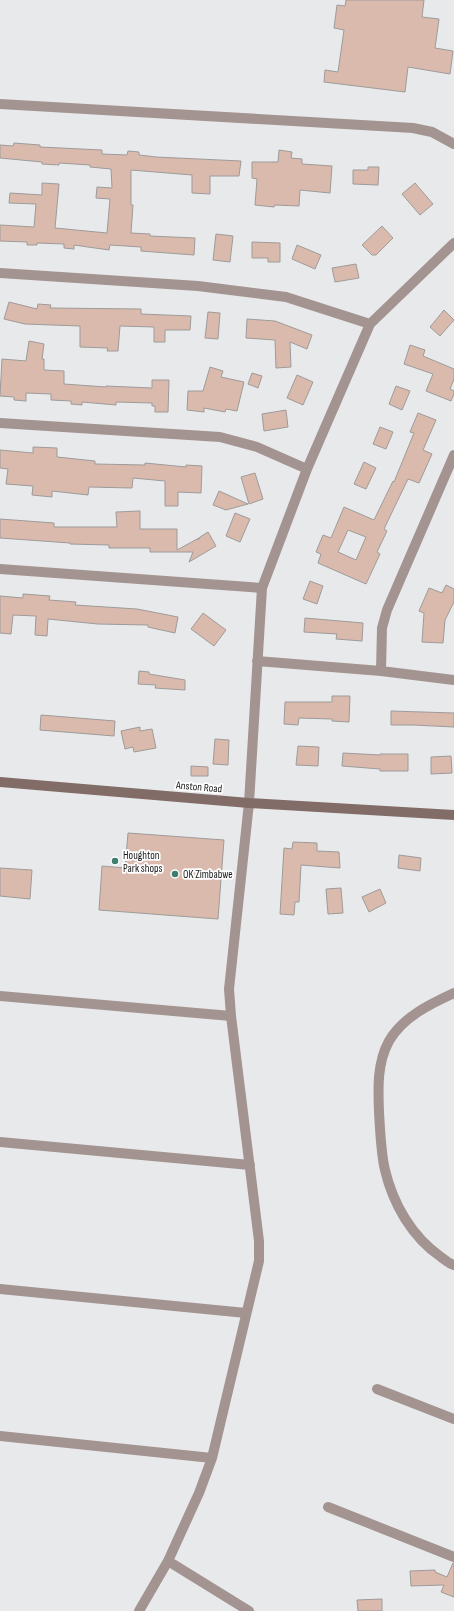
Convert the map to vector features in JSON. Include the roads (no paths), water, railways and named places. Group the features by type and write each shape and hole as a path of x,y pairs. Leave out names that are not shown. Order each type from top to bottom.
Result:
{"main road":[{"name":"Anston Road","path":"0,782 249,803 397,813 454,815"}],"street":[{"path":"0,104 413,128 432,132 454,144"},
{"path":"139,1611 168,1561 199,1494 212,1458 258,1261 259,1241 231,1016 229,989 249,803 262,588 307,469 370,324 454,243"},
{"path":"0,273 198,286 286,297 370,324"},
{"path":"0,424 220,437 257,447 307,469"},
{"path":"381,671 382,628 387,610 454,455"},
{"path":"0,569 262,588"},
{"path":"257,662 381,671 454,680"},
{"path":"454,993 418,1011 389,1041 380,1062 378,1091 384,1169 393,1194 410,1228 433,1252 454,1265"},
{"path":"0,996 231,1016"},
{"path":"0,1142 250,1165"},
{"path":"0,1289 246,1313"},
{"path":"377,1389 454,1419"},
{"path":"0,1436 212,1458"},
{"path":"328,1507 454,1557"},
{"path":"168,1561 249,1611"}],"place":[{"name":"Houghton Park shops","path":"115,861"},
{"name":"OK Zimbabwe","path":"175,874"}]}
